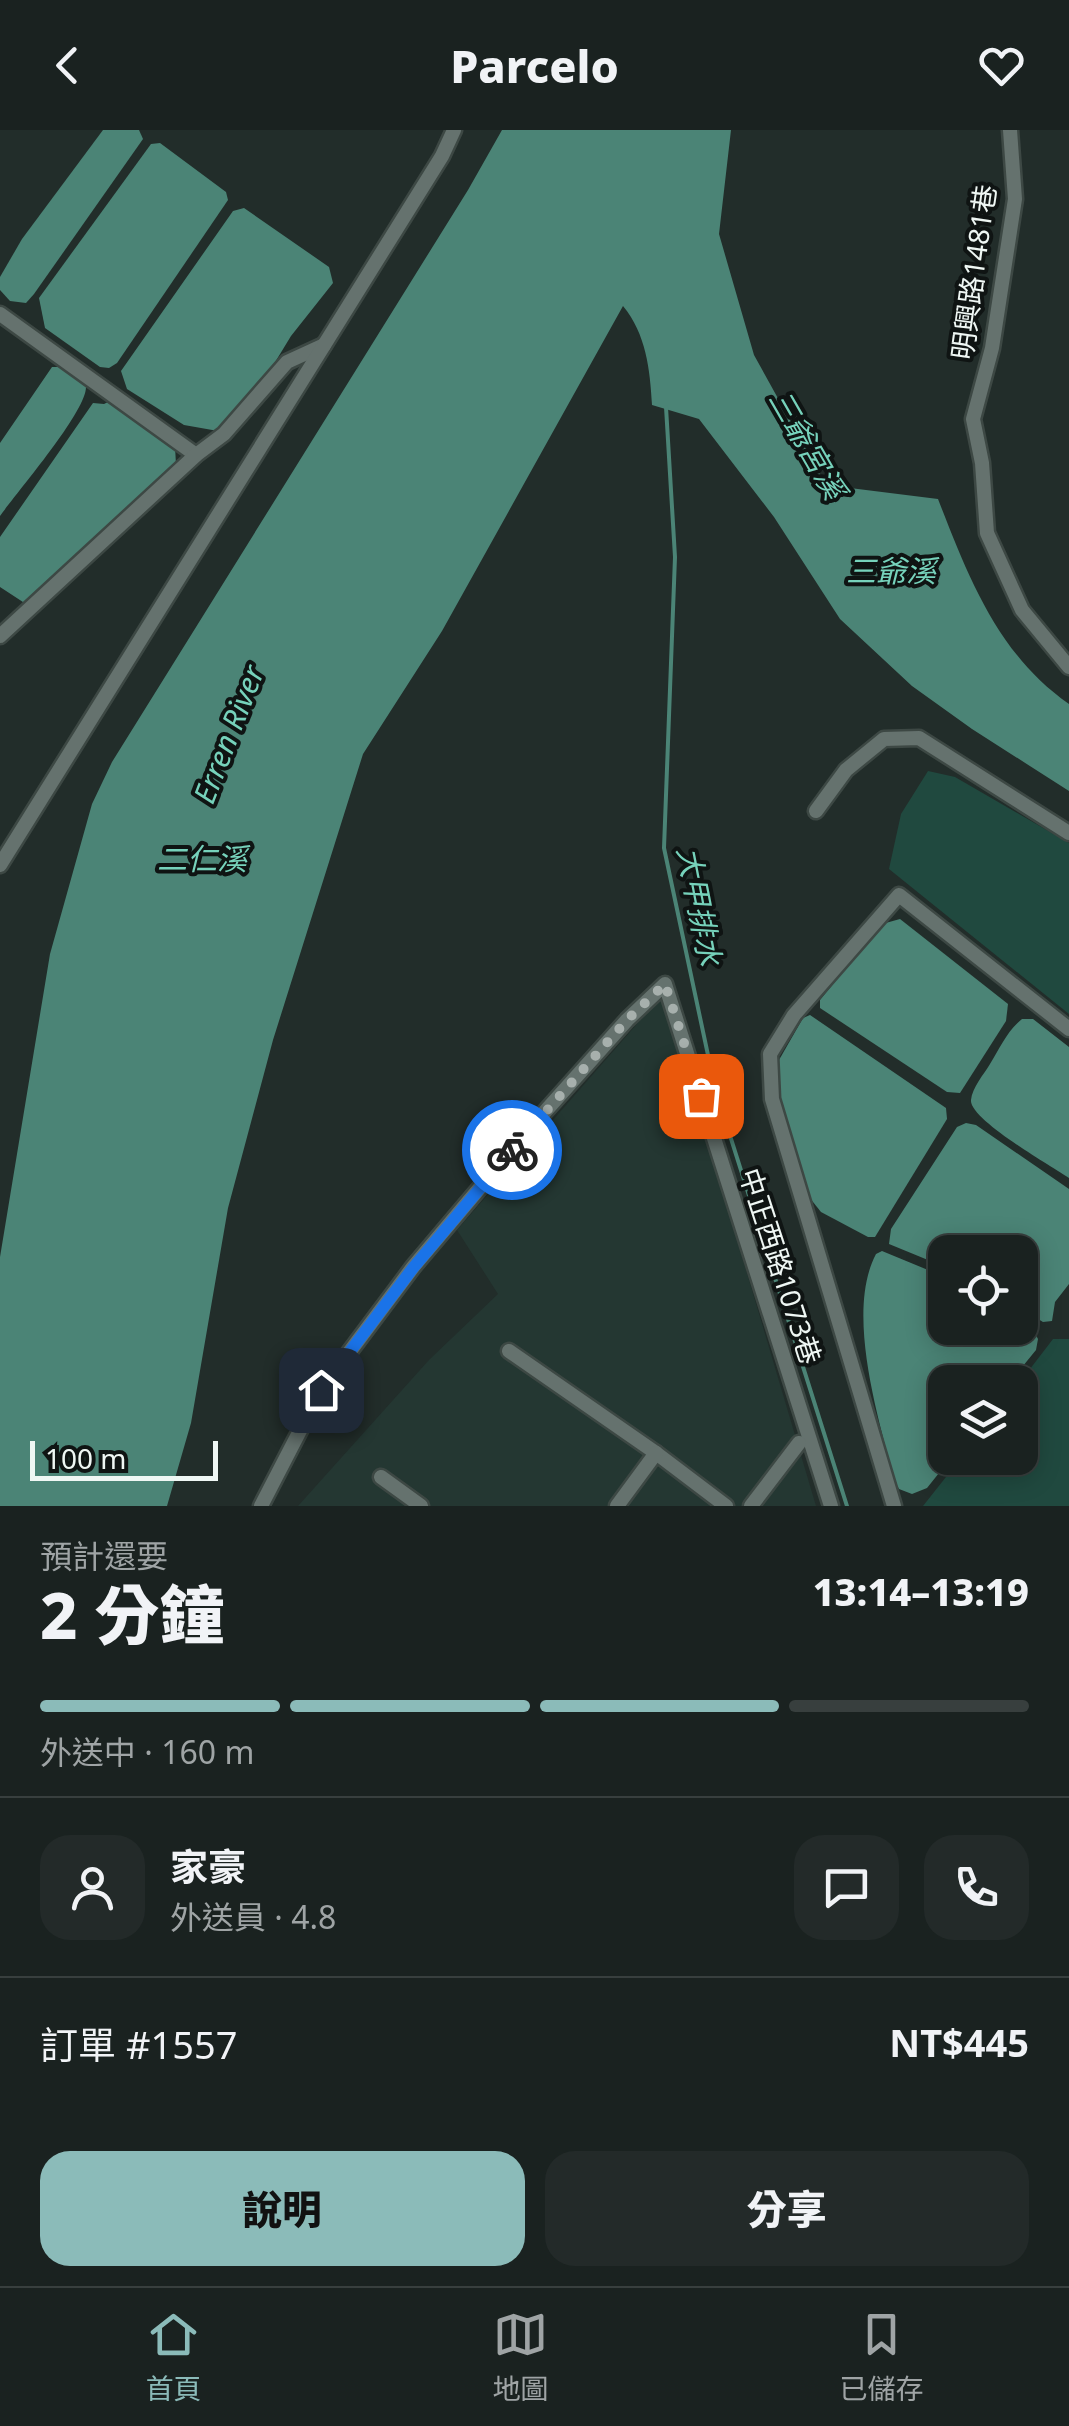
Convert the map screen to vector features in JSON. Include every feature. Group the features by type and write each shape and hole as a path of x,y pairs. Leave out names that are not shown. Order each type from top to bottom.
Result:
{"street":[{"path":"0,865 442,156 454,130"},
{"name":"明興路1481巷","path":"1010,130 1014,199 992,348 973,419 982,464 987,533 1022,610 1069,666"},
{"path":"0,314 196,456"},
{"path":"0,636 224,434 287,362 324,344"},
{"path":"816,811 846,770 884,739 919,738 1069,832"},
{"path":"894,1506 772,1099 770,1054 794,1014 899,895 1069,1029"},
{"name":"中正西路1073巷","path":"261,1506 321,1390 413,1268 545,1112 627,1020 665,984 830,1506"},
{"path":"509,1352 726,1506"},
{"path":"751,1506 798,1442"},
{"path":"617,1506 656,1453"},
{"path":"381,1476 422,1506"}],"shaded area":[{"path":"928,771 955,777 1069,843 1069,1014 889,869 901,814"},
{"path":"664,993 816,1506 298,1506 429,1360 498,1294 457,1230"},
{"path":"1053,1339 1069,1339 1069,1506 923,1506 948,1475 1038,1475 1038,1365 1033,1365"}],"water":[{"path":"103,130 139,130 143,139 34,294 26,303 10,301 0,290 0,277 22,239"},
{"name":"二仁溪","path":"502,130 731,130 719,234 754,355 826,485 938,499 974,585 1004,638 1044,684 1069,704 1069,791 912,686 840,619 774,517 699,419 652,405 642,340 623,306 442,631 363,754 273,1040 228,1208 191,1423 167,1506 0,1506 0,1257 50,954 92,804 112,762"},
{"path":"160,143 226,192 228,200 117,363 109,368 100,367 45,328 39,298 151,144"},
{"path":"244,208 329,267 333,283 291,336 263,382 218,431 184,425 127,389 121,371 233,211"},
{"path":"52,367 62,367 86,387 83,399 64,432 0,516 0,443"},
{"path":"110,401 175,446 176,465 26,604 0,587 0,537 93,403"},
{"path":"900,919 1008,1004 1006,1021 960,1093 947,1092 820,1008 820,1000 882,924"},
{"path":"810,1015 946,1108 947,1119 875,1237 821,1212 805,1192 776,1097 775,1067 803,1018"},
{"path":"1022,1019 1033,1019 1069,1047 1069,1178 996,1130 971,1100 1004,1040"},
{"path":"966,1123 976,1125 1069,1189 1069,1284 1055,1302 1052,1321 1038,1319 1038,1235 928,1235 928,1260 889,1244 891,1229 957,1127"},
{"path":"882,1251 928,1270 928,1345 1037,1345 1024,1365 928,1365 928,1475 937,1475 927,1488 912,1494 899,1489 894,1480 868,1366 864,1306 867,1278 876,1254"}],"waterway":[{"name":"大甲排水","path":"666,407 675,557 664,848 715,1088 847,1506"}],"way so far":[{"path":"512,1150 627,1020 665,984 701,1096"}],"route":[{"path":"321,1390 413,1268 512,1150"}],"water label":[{"name":"三爺宮溪","path":"808,444"},
{"name":"三爺溪","path":"891,570"},
{"name":"Erren River","path":"228,734"}]}
